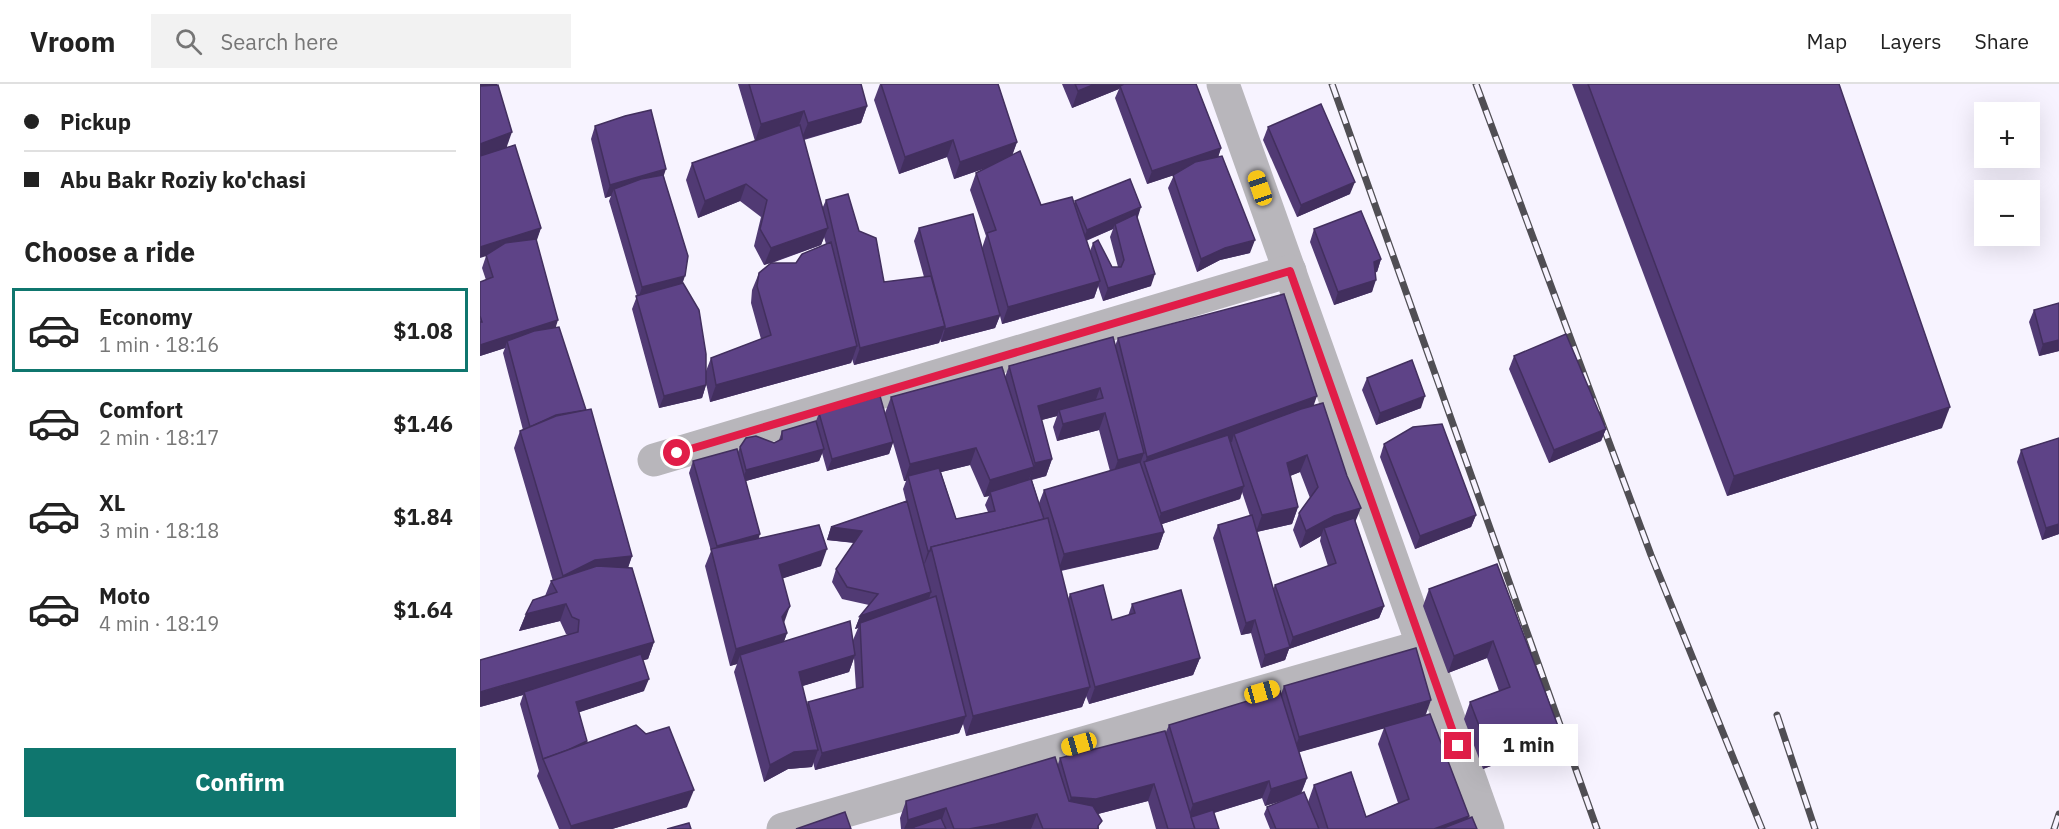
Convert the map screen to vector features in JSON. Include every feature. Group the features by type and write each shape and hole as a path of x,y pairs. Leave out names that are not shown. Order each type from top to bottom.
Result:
{"street":[{"path":"1223,84 1488,829"},
{"path":"654,460 1290,271"},
{"path":"783,829 1422,646"}],"building":[{"path":"749,84 861,84 867,106 808,123 804,111 761,124"},
{"path":"881,84 998,84 1017,142 960,162 953,140 905,157"},
{"path":"1075,84 1095,84 1078,91"},
{"path":"1124,84 1196,84 1221,148 1152,171 1120,86"},
{"path":"1588,84 1839,84 1950,407 1734,476"},
{"path":"498,85 512,132 480,144 480,86"},
{"path":"1321,104 1355,182 1301,205 1268,127"},
{"path":"651,110 666,169 610,185 595,126"},
{"path":"800,125 828,228 771,248 760,229 767,200 746,184 705,201 692,163"},
{"path":"515,145 541,228 480,247 480,156"},
{"path":"1020,151 1041,205 1072,197 1100,281 1008,307 987,233 996,230 976,173"},
{"path":"1222,156 1255,240 1225,248 1201,259 1173,175 1195,162"},
{"path":"663,175 688,256 685,276 642,287 614,189 641,179"},
{"path":"1130,179 1141,207 1087,230 1075,201"},
{"path":"848,194 859,231 876,238 884,282 931,276 945,326 860,348 826,200"},
{"path":"1361,211 1381,259 1374,262 1376,280 1338,292 1314,229"},
{"path":"973,214 1000,315 945,329 919,228"},
{"path":"1136,214 1155,274 1108,288 1093,243 1098,240 1112,267 1121,267 1124,260 1115,224"},
{"path":"536,239 558,320 480,345 480,322 482,322 480,282 493,277 486,255 505,243"},
{"path":"831,242 857,346 716,385 711,358 771,335 757,286 759,273 771,263 796,263 802,254"},
{"path":"683,283 699,310 706,354 706,385 664,396 636,296"},
{"path":"1284,294 1317,396 1147,457 1118,338"},
{"path":"2059,303 2059,340 2043,344 2034,310"},
{"path":"559,327 586,410 556,415 530,427 507,341 534,331"},
{"path":"1566,334 1606,429 1554,450 1514,356"},
{"path":"1113,337 1144,453 1118,460 1105,413 1063,424 1059,410 1103,398 1100,388 1038,406 1052,459 1035,463 1009,366"},
{"path":"1412,360 1425,396 1380,413 1367,378"},
{"path":"1002,367 1034,467 990,480 976,448 910,464 891,397"},
{"path":"880,396 893,442 832,459 819,413"},
{"path":"1323,403 1347,476 1361,508 1334,516 1306,531 1299,513 1318,487 1307,455 1287,463 1298,507 1262,515 1234,434"},
{"path":"591,409 632,556 595,560 563,576 520,431 556,416"},
{"path":"816,421 824,449 746,470 740,447 746,438 756,436 774,443 782,439 782,431"},
{"path":"1442,424 1476,515 1420,536 1384,444 1413,427"},
{"path":"1228,435 1244,486 1161,513 1144,462"},
{"path":"2059,438 2059,524 2046,528 2021,450"},
{"path":"737,449 760,534 717,546 693,461"},
{"path":"1140,462 1164,532 1064,554 1044,490"},
{"path":"939,468 956,519 995,511 990,492 1031,479 1044,519 931,547 928,551 908,476"},
{"path":"907,501 931,592 860,616 878,594 847,587 836,569 862,531 831,527"},
{"path":"1252,515 1290,647 1265,655 1255,620 1246,623 1218,525"},
{"path":"1048,518 1090,687 973,716 931,547"},
{"path":"1354,518 1384,606 1293,637 1275,585 1336,563 1324,528"},
{"path":"819,525 827,549 779,565 790,606 782,617 787,633 736,649 711,549"},
{"path":"1497,564 1558,726 1489,752 1470,702 1510,687 1493,641 1454,656 1429,589"},
{"path":"597,566 632,568 654,642 480,692 480,660 578,632 579,620 572,617 566,604 526,614 533,600 557,592 551,581"},
{"path":"1103,585 1112,620 1135,613 1132,604 1181,590 1200,658 1095,687 1070,594"},
{"path":"936,596 966,716 822,753 808,702 863,687 860,623"},
{"path":"850,621 855,655 799,672 818,750 794,752 770,765 740,655"},
{"path":"1416,648 1431,700 1299,737 1284,686"},
{"path":"641,654 649,679 576,702 587,741 543,759 524,692"},
{"path":"1280,691 1307,778 1271,789 1269,781 1193,804 1169,725"},
{"path":"1430,714 1469,816 1434,829 1328,829 1314,785 1351,772 1366,817 1409,799 1384,727"},
{"path":"636,725 646,734 669,727 694,790 571,826 543,759"},
{"path":"1165,731 1195,829 1168,829 1154,784 1096,799 1071,797 1060,758"},
{"path":"1055,757 1069,801 1093,806 1102,821 1098,829 1043,829 1037,814 969,829 954,829 946,808 908,820 906,801"},
{"path":"1304,792 1319,829 1276,829 1267,807"},
{"path":"1213,810 1219,829 1195,829 1191,817"},
{"path":"845,812 851,829 796,829"},
{"path":"1472,817 1477,829 1441,829"},
{"path":"941,818 946,829 914,829 914,827"},
{"path":"689,823 691,829 667,829"}],"railway":[{"path":"1332,84 1597,829"},
{"path":"1476,84 1651,555 1762,829"},
{"path":"1777,715 1815,829"},
{"path":"2054,829 2059,814"}],"route":[{"path":"677,453 1290,271 1458,746"}]}
